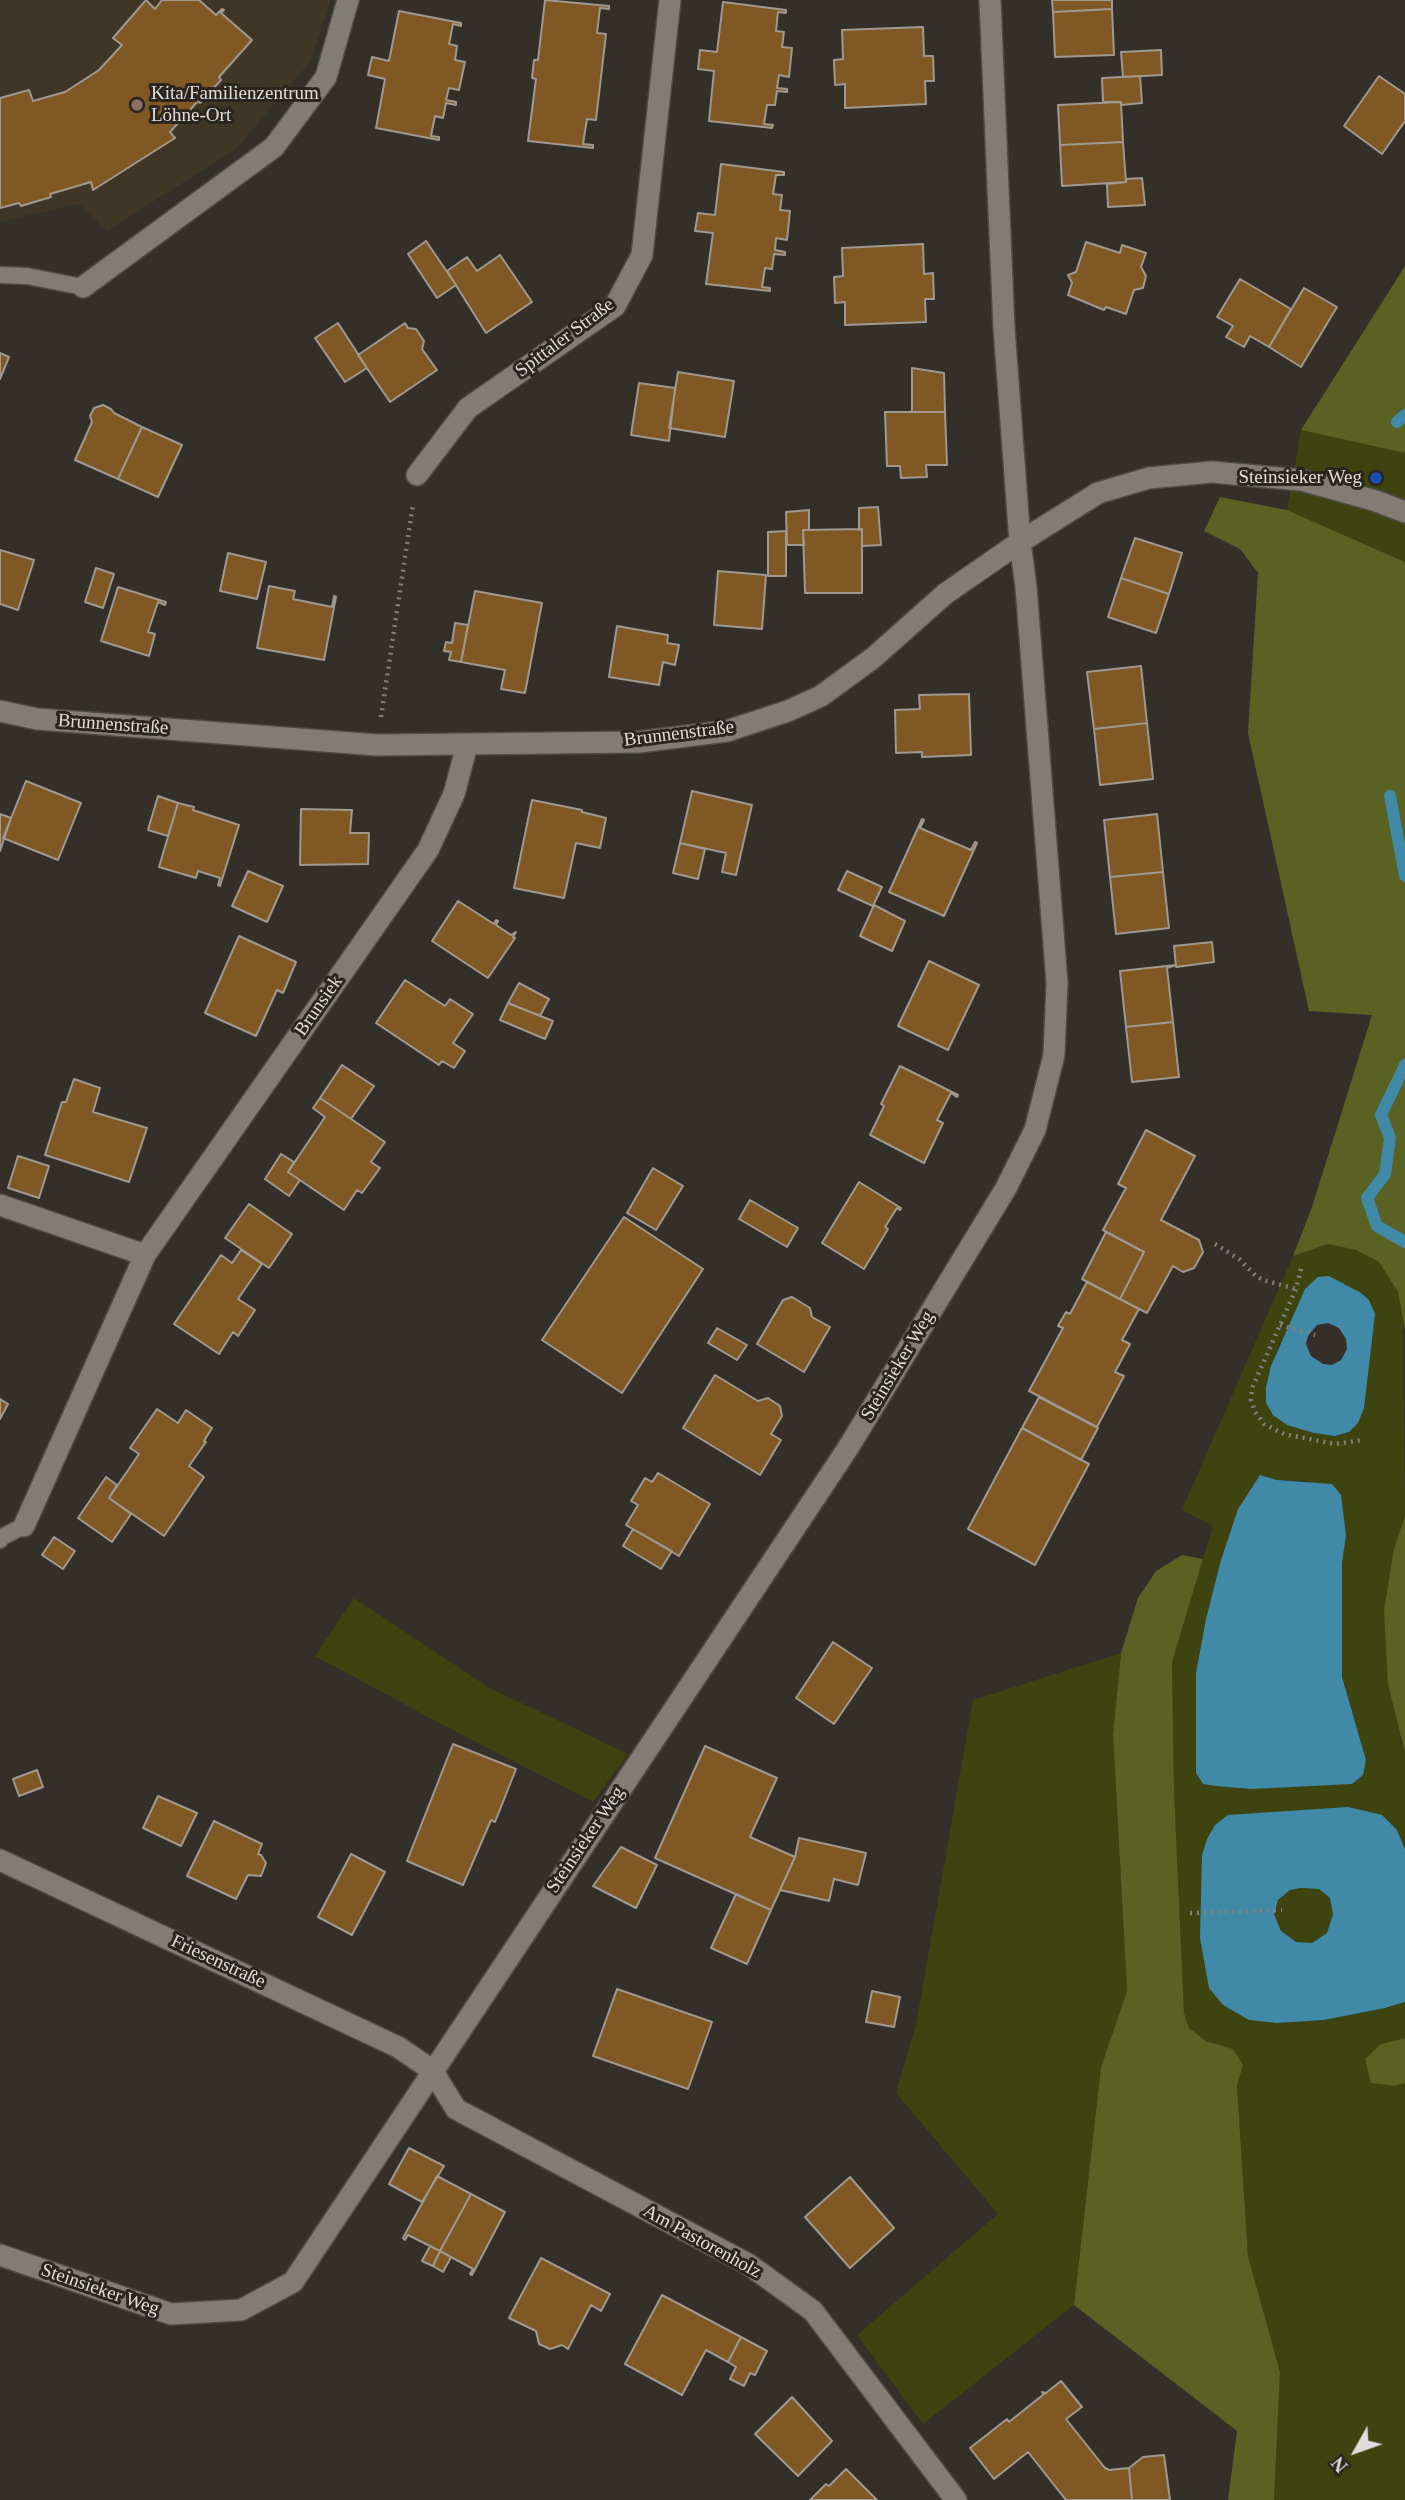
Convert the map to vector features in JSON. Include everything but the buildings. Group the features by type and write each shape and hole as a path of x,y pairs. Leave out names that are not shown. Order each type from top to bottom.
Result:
{"street":[{"path":"83,287 274,147 326,77 348,0"},
{"name":"Spittaler Straße","path":"417,475 468,408 615,306 642,255 670,0"},
{"name":"Steinsieker Weg","path":"0,2255 172,2314 241,2310 293,2282 848,1448 1006,1188 1035,1130 1054,1055 1057,983 1004,328 990,0"},
{"name":"Brunnenstraße","path":"0,711 37,719 377,745 639,742 727,731 788,711 821,696 873,658 946,594 1020,542 1098,493 1149,478 1212,472 1301,480 1405,512"},
{"name":"Brunsiek","path":"24,1526 145,1255 428,850 454,794 467,745"},
{"path":"0,1205 145,1255"},
{"name":"Friesenstraße","path":"0,1860 398,2047 432,2070"},
{"name":"Am Pastorenholz","path":"432,2070 456,2109 748,2264 813,2311 957,2500"}],"lane":[{"path":"0,275 27,276 83,287"},
{"path":"0,1540 24,1526"}],"path":[{"path":"377,745 417,475"},
{"path":"1214,1244 1239,1259 1255,1275 1296,1289"},
{"path":"1301,1269 1296,1289 1252,1388 1251,1400 1255,1412 1264,1424 1284,1434 1335,1444 1362,1440"},
{"path":"1280,1325 1312,1335"},
{"path":"1191,1913 1282,1910"}],"shaded area":[{"name":"Kita/Familienzentrum Löhne-Ort","path":"0,0 331,0 311,61 236,149 107,231 79,204 0,222"}],"green space":[{"path":"1405,266 1405,453 1301,430"},
{"path":"1301,430 1405,453 1405,562 1287,510"},
{"path":"1220,497 1287,510 1405,562 1405,1330 1398,1292 1379,1262 1356,1250 1328,1244 1293,1256 1312,1207 1372,1015 1309,1011 1248,733 1258,573 1240,549 1204,531"},
{"path":"1328,1244 1356,1250 1379,1262 1398,1292 1403,1311 1405,1516 1394,1549 1400,1738 1405,1753 1405,1849 1397,1830 1228,1815 1277,2023 1324,2020 1405,2002 1405,2038 1381,2044 1395,2086 1405,2083 1405,2500 1274,2500 1280,2372 1248,2256 1237,2086 1243,2065 1233,2049 1206,2041 1189,2028 1184,2013 1174,1790 1172,1662 1213,1526 1182,1510 1293,1256","holes":["1361,1293 1369,1300 1375,1314 1364,1408 1349,1432 1335,1436 1314,1433 1266,1387 1271,1366 1280,1343","1260,1475 1277,1480 1307,1481 1341,1495 1346,1535 1342,1563 1342,1677 1366,1760 1251,1789 1203,1784 1196,1773 1196,1673 1221,1560 1238,1509"]},
{"path":"1405,1516 1405,1753 1388,1684 1384,1611 1394,1549"},
{"path":"1182,1555 1203,1559 1172,1662 1174,1790 1184,2013 1189,2028 1206,2041 1233,2049 1243,2065 1237,2086 1248,2256 1280,2372 1274,2500 1228,2500 1237,2431 1074,2305 1101,2067 1127,1991 1113,1734 1121,1653 1138,1598 1156,1571"},
{"path":"354,1598 488,1687 628,1754 593,1802 315,1656"},
{"path":"1121,1653 1113,1734 1127,1991 1101,2067 1074,2305 923,2424 857,2335 998,2214 896,2093 916,2025 973,1700"},
{"path":"1319,1889 1330,1898 1333,1914 1327,1933 1312,1943 1296,1942 1281,1931 1274,1914 1278,1900 1290,1890"},
{"path":"1405,2038 1405,2083 1395,2086 1371,2083 1365,2059 1381,2044"}],"water":[{"path":"1329,1276 1361,1293 1369,1300 1375,1314 1364,1408 1358,1423 1349,1432 1335,1436 1287,1425 1273,1415 1266,1403 1266,1387 1271,1366 1305,1289 1318,1277","holes":["1328,1323 1339,1328 1346,1339 1347,1349 1341,1360 1332,1365 1323,1364 1311,1356 1306,1344 1308,1336 1317,1325"]},
{"path":"1260,1475 1277,1480 1332,1484 1341,1495 1346,1535 1342,1563 1342,1677 1366,1760 1363,1775 1352,1784 1251,1789 1203,1784 1196,1773 1196,1673 1206,1619 1238,1509"},
{"path":"1348,1807 1382,1815 1397,1830 1405,1849 1405,2002 1324,2020 1277,2023 1249,2020 1223,2005 1209,1988 1200,1938 1202,1855 1215,1825 1228,1815","holes":["1319,1889 1330,1898 1333,1914 1327,1933 1312,1943 1296,1942 1281,1931 1274,1914 1278,1900 1290,1890"]}],"waterway":[{"path":"1397,422 1405,415"},
{"path":"1390,796 1405,876"},
{"path":"1405,1065 1381,1115 1390,1138 1385,1174 1367,1198 1377,1226 1405,1242"}],"place":[{"name":"Kita/Familienzentrum Löhne-Ort","path":"137,105"},
{"name":"Steinsieker Weg","path":"1376,478"}]}
